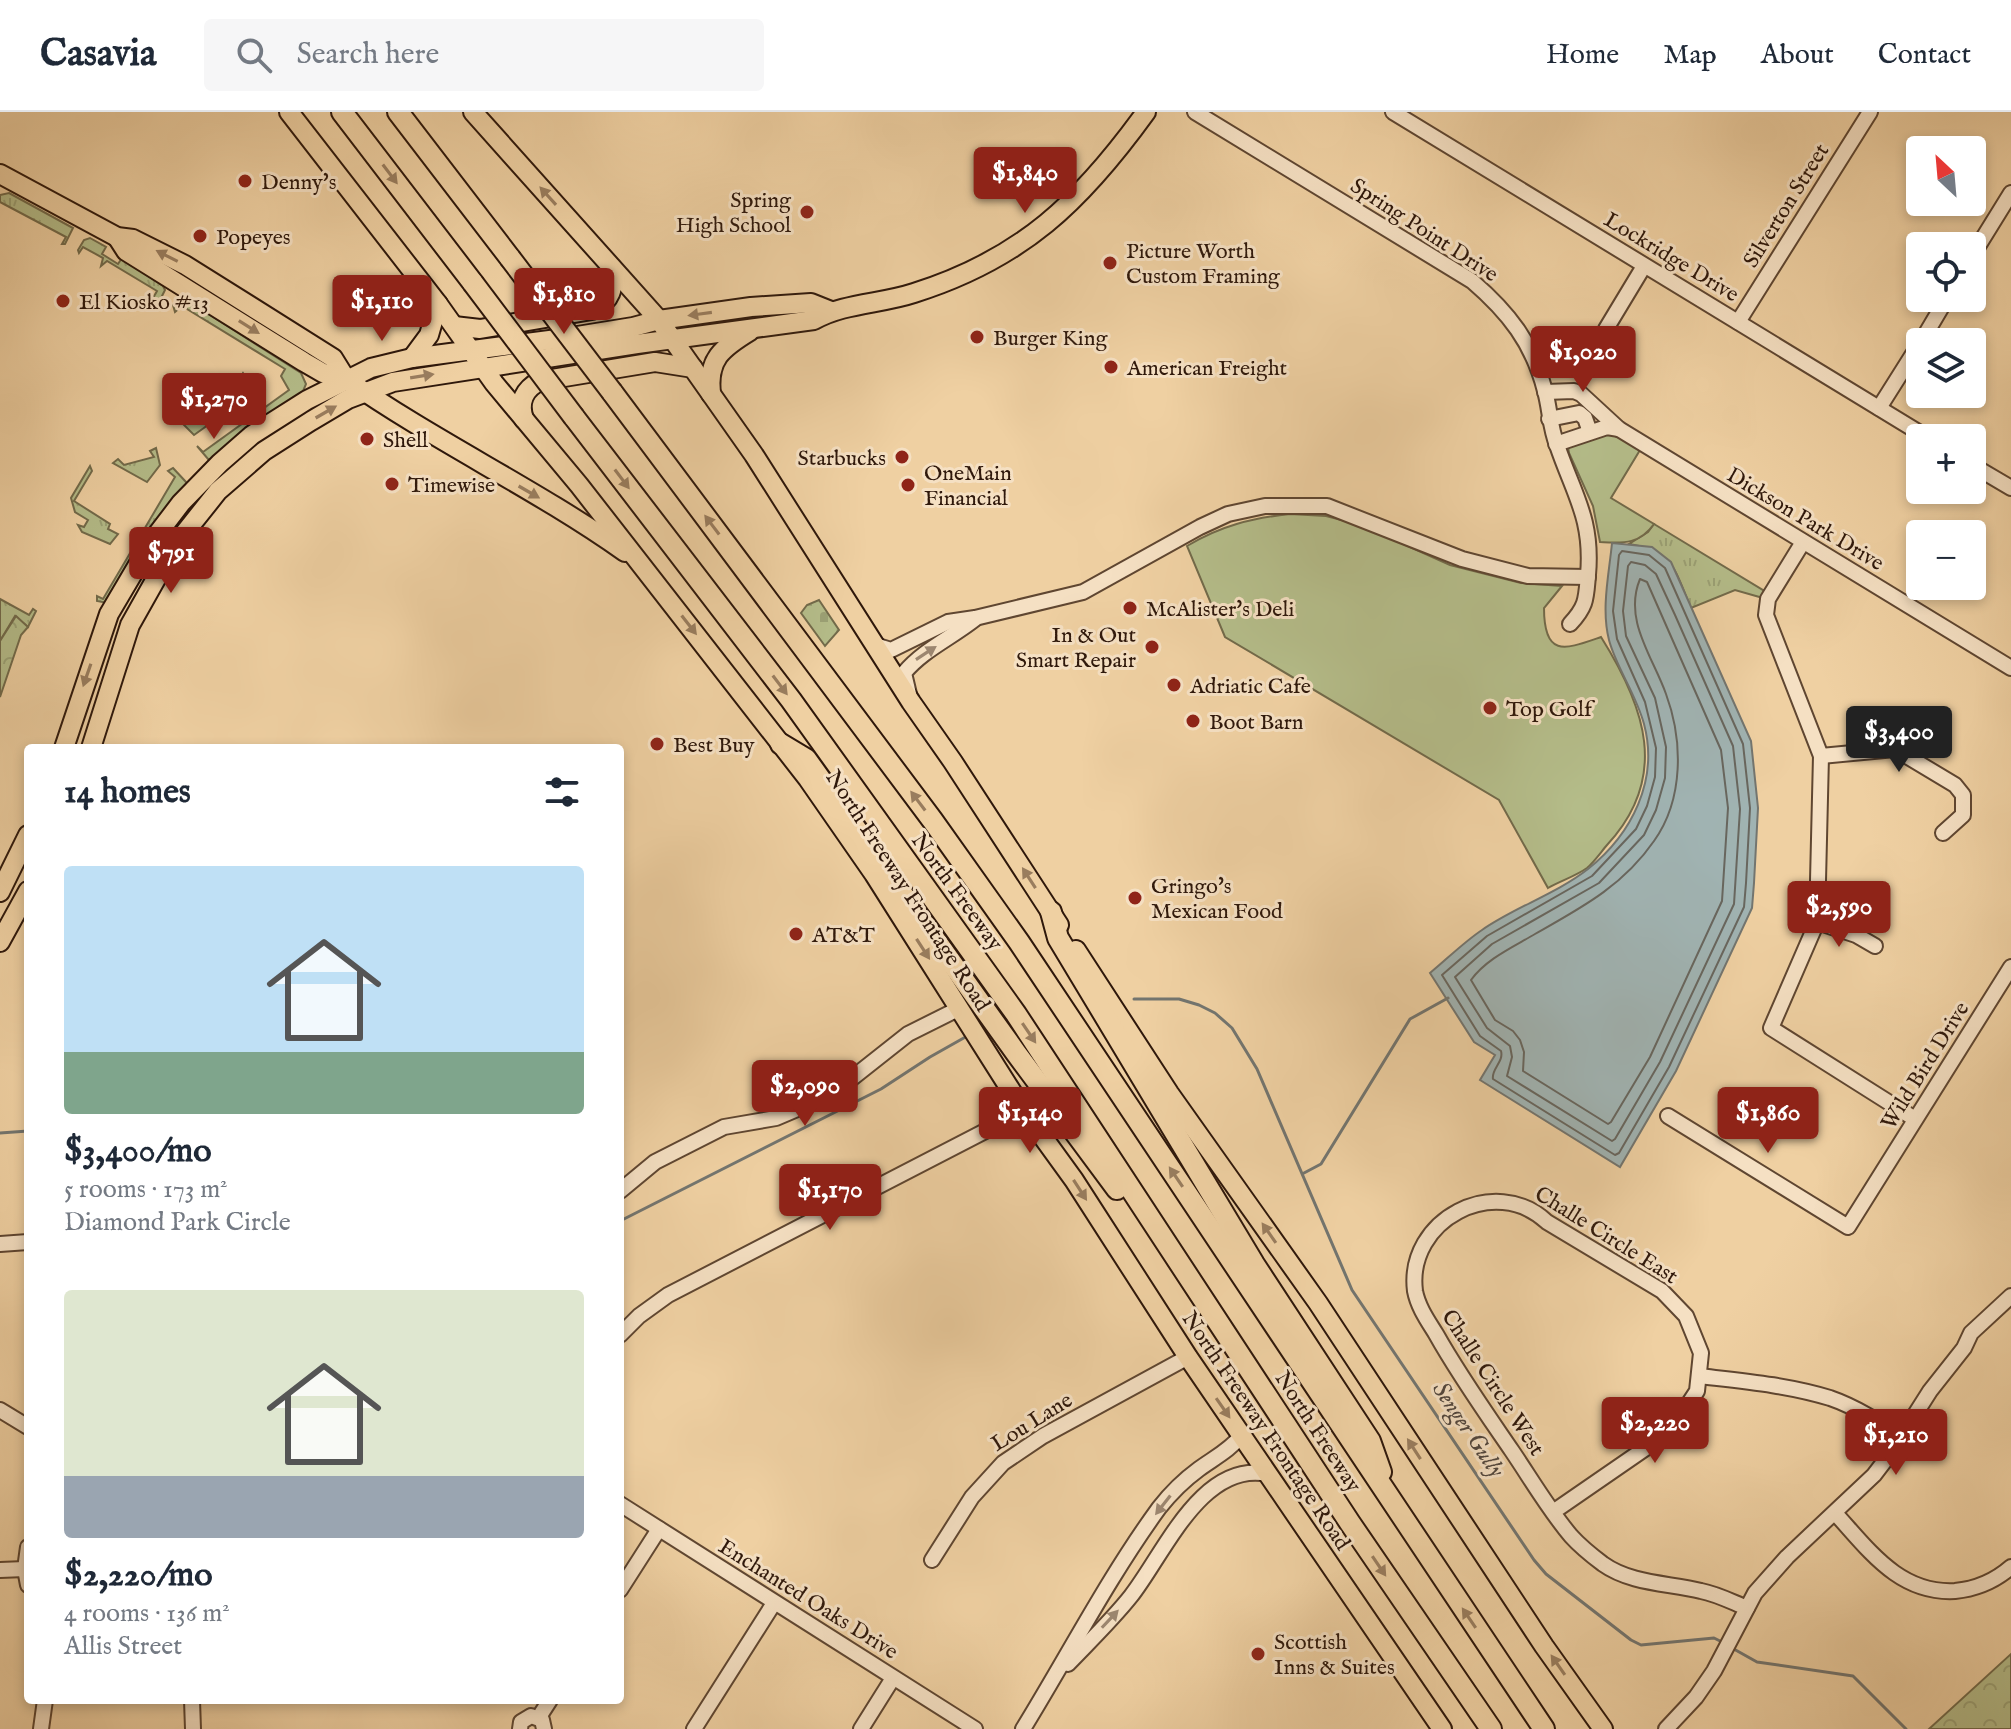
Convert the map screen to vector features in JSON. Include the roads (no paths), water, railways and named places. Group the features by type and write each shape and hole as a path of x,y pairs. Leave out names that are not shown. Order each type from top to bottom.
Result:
{"highway":[{"name":"North Freeway","path":"342,112 791,700 986,972 1350,1523 1491,1729"},
{"name":"North Freeway","path":"398,112 933,821 1019,942 1544,1729"},
{"path":"781,744 806,759 1016,1053 1124,1198 1191,1300 1214,1313"},
{"path":"1051,912 1058,938 1246,1252 1370,1441 1390,1498"}],"main road":[{"name":"North Freeway Frontage Road","path":"289,112 438,304 476,358 781,744 874,874 1024,1111 1074,1180 1188,1357 1442,1729"},
{"path":"473,112 659,320 754,455 911,702 1169,1093 1318,1303 1544,1646 1603,1729"},
{"path":"65,744 109,614 152,541 198,484 252,435 309,399 371,368 412,358 476,358 753,329 814,320 831,311 915,293 984,266 1018,246 1063,211 1111,159 1146,112"},
{"path":"0,174 117,237 133,239 185,265 333,358 346,379"},
{"path":"117,237 126,251 304,362 323,373 346,379 589,527 641,564"},
{"path":"454,326 480,329 592,310 603,305 611,295 612,268"},
{"path":"92,744 130,625 175,545 218,491 264,451 311,421 365,392 476,358 659,320 751,307 811,303 831,311"},
{"path":"412,358 429,335 438,304"},
{"path":"711,394 709,381 714,360 727,346 753,329"},
{"path":"304,362 310,381 309,399"},
{"path":"524,419 521,406 525,394 540,381 655,362 693,368"},
{"path":"109,614 130,625"},
{"path":"0,892 24,843"},
{"path":"0,942 24,898"}],"street":[{"name":"Spring Point Drive","path":"1195,112 1472,281 1501,306 1534,360 1545,392 1556,444 1583,509 1589,536 1585,609 1570,624"},
{"name":"Lockridge Drive","path":"1393,112 1906,425"},
{"name":"Silverton Street","path":"1738,322 1870,112"},
{"path":"1986,233 2011,193"},
{"path":"1606,329 1644,266"},
{"path":"1879,408 1906,365"},
{"name":"Dickson Park Drive","path":"1545,392 1574,391 1581,394 1619,429 2011,668"},
{"path":"1549,419 1579,413 1585,418 1590,432"},
{"path":"1556,444 1607,427 1619,429"},
{"path":"1986,473 2011,488"},
{"path":"875,645 891,650 948,622 1083,592 1200,527 1228,514 1265,506 1327,506 1462,559 1528,576 1588,577"},
{"path":"1803,542 1768,599 1766,615 1821,756 1817,922 1771,1028 1915,1119"},
{"path":"911,702 904,673 917,657 953,636 975,618"},
{"path":"1821,756 1895,749 1955,785 1963,795 1963,815 1943,833"},
{"path":"1817,922 1856,935 1875,946"},
{"name":"Wild Bird Drive","path":"1668,1116 1848,1227 2011,967"},
{"path":"624,1188 655,1162 724,1127 776,1118 823,1098 908,1034 960,1008"},
{"path":"624,1331 668,1295 1024,1111"},
{"name":"Challe Circle East","path":"1426,1240 1444,1220 1467,1206 1484,1201 1516,1203 1537,1212 1547,1222 1646,1280 1681,1308 1699,1344 1699,1376"},
{"name":"Challe Circle West","path":"1426,1240 1416,1265 1418,1303 1455,1367 1553,1512 1582,1548 1619,1573 1705,1591 1747,1608"},
{"path":"0,1244 24,1242"},
{"path":"1666,1729 1696,1697 1755,1593 1787,1557 1874,1475 1930,1391 1964,1348 1971,1333 2011,1296"},
{"name":"Lou Lane","path":"932,1560 972,1497 1003,1463 1043,1436 1188,1357"},
{"path":"1553,1512 1656,1441 1676,1423 1697,1391 1699,1376 1830,1398 1866,1414 1902,1437"},
{"path":"0,1410 24,1425"},
{"path":"1023,1729 1135,1545 1172,1494 1242,1435"},
{"path":"1213,1459 1225,1463 1224,1481"},
{"path":"1057,1676 1129,1599 1191,1509 1224,1481 1246,1471 1268,1474"},
{"name":"Enchanted Oaks Drive","path":"624,1507 975,1729"},
{"path":"1835,1513 1879,1561 1901,1579 1917,1586 1943,1591 1970,1590 2011,1567"},
{"path":"624,1584 659,1529"},
{"path":"1135,1545 1157,1558"},
{"path":"0,1570 24,1569"},
{"path":"694,1729 774,1603"},
{"path":"861,1729 893,1678"},
{"path":"41,1729 44,1704"},
{"path":"192,1704 193,1729"},
{"path":"520,1729 524,1719 531,1716 541,1723 548,1704"}],"water":[{"path":"1612,543 1652,547 1671,562 1751,741 1758,808 1752,908 1676,1071 1620,1167 1480,1080 1495,1055 1474,1042 1430,973 1482,930 1588,869 1617,839 1638,804 1648,765 1648,745 1640,713 1609,640 1606,592"}],"waterway":[{"path":"1304,1173 1321,1164 1410,1019 1448,998"},
{"name":"Senger Gully","path":"1134,999 1179,999 1215,1013 1232,1028 1257,1069 1352,1290 1546,1574 1641,1645 1714,1638 1722,1642"},
{"name":"Senger Gully","path":"624,1219 881,1089 969,1035"},
{"name":"Senger Gully","path":"0,1133 24,1131"},
{"name":"Senger Gully","path":"1732,1648 1757,1662 1853,1676 1906,1729"}],"place":[{"name":"Denny's","path":"245,181"},
{"name":"Spring High School","path":"807,212"},
{"name":"Popeyes","path":"200,236"},
{"name":"Picture Worth Custom Framing","path":"1110,263"},
{"name":"El Kiosko #13","path":"63,301"},
{"name":"Burger King","path":"977,337"},
{"name":"American Freight","path":"1111,367"},
{"name":"Shell","path":"367,439"},
{"name":"Starbucks","path":"902,457"},
{"name":"Timewise","path":"392,484"},
{"name":"OneMain Financial","path":"908,485"},
{"name":"McAlister's Deli","path":"1130,608"},
{"name":"In & Out Smart Repair","path":"1152,647"},
{"name":"Adriatic Cafe","path":"1174,685"},
{"name":"Top Golf","path":"1490,708"},
{"name":"Boot Barn","path":"1193,721"},
{"name":"Best Buy","path":"657,744"},
{"name":"Gringo's Mexican Food","path":"1135,898"},
{"name":"AT&T","path":"796,934"},
{"name":"Scottish Inns & Suites","path":"1258,1654"}]}
